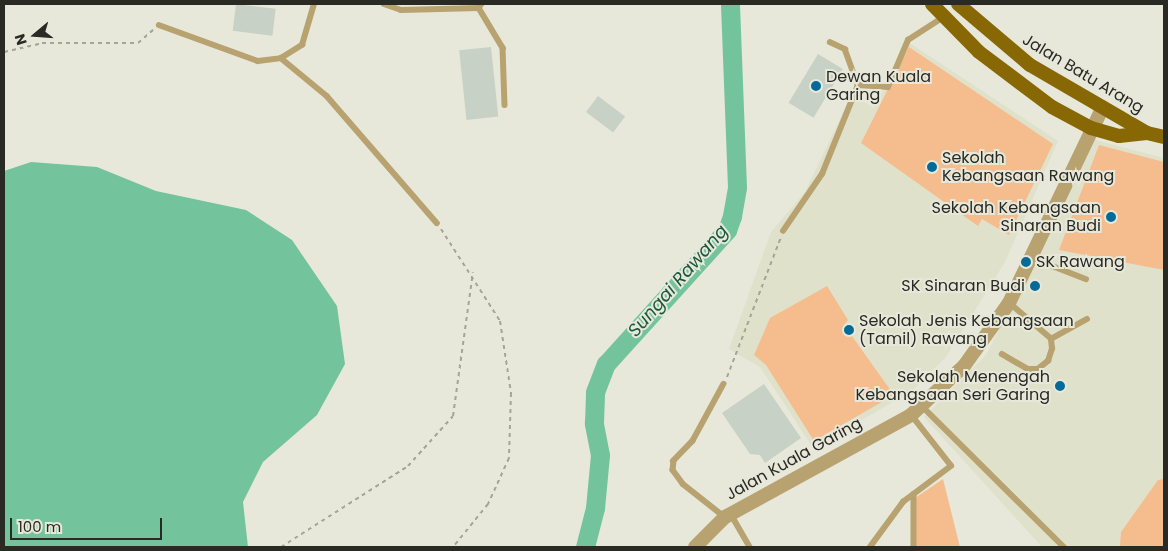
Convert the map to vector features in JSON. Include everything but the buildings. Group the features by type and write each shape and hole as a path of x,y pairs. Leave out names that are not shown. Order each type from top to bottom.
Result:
{"main road":[{"name":"Jalan Batu Arang","path":"932,4 942,18 1012,79 1091,128 1119,136 1147,133"},
{"name":"Jalan Batu Arang","path":"958,4 1030,64 1147,133 1164,137"}],"street":[{"name":"Jalan Kuala Garing","path":"695,547 728,516 911,415 964,366 1009,303 1091,128 1103,107"}],"lane":[{"path":"159,25 258,61 281,58 302,45 314,4"},
{"path":"384,4 401,10 481,6 503,48 505,105"},
{"path":"858,85 888,87 908,40 942,18"},
{"path":"783,231 822,174 858,85 845,49 830,42"},
{"path":"281,58 328,96 437,223"},
{"path":"1032,257 1086,279"},
{"path":"1009,303 1051,339"},
{"path":"1051,339 1087,319"},
{"path":"1002,354 1028,369 1038,369 1048,362 1051,339"},
{"path":"724,384 673,470 682,484 728,516 750,547"},
{"path":"922,406 1064,547"},
{"path":"870,547 914,494 951,466 911,415"},
{"path":"914,494 914,547"}],"path":[{"path":"4,52 42,43 138,43 159,25"},
{"path":"437,223 473,272 500,321 509,361 509,458 488,504 453,547"},
{"path":"724,384 783,231"},
{"path":"281,547 408,466 453,416 473,272"}],"shaded area":[{"path":"908,42 1058,141 1005,262 946,357 912,391 813,448 760,367 729,349 771,232 805,192 852,94 874,108"},
{"path":"909,47 1053,144 1009,235 982,219 978,226 861,143"},
{"name":"Sekolah Menengah Kebangsaan Seri Garing","path":"1095,140 1164,158 1164,547 1042,547 924,417 986,355"},
{"path":"1099,145 1164,162 1164,270 1059,250"},
{"path":"31,162 97,167 156,191 246,210 292,240 337,306 345,364 317,415 263,462 243,502 248,547 4,547 4,171"},
{"path":"827,286 848,320 844,325 894,395 814,441 766,365 754,355 770,318"},
{"path":"943,479 960,547 915,547 915,498"},
{"path":"1164,479 1164,547 1120,547 1121,532 1158,480"}],"waterway":[{"name":"Sungai Rawang","path":"585,547 595,508 600,455 594,423 595,392 606,364 727,230 732,216 737,187 730,4"}],"place":[{"name":"Dewan Kuala Garing","path":"816,86"},
{"name":"Sekolah Kebangsaan Rawang","path":"932,167"},
{"name":"Sekolah Kebangsaan Sinaran Budi","path":"1111,217"},
{"name":"SK Rawang","path":"1026,262"},
{"name":"SK Sinaran Budi","path":"1035,286"},
{"name":"Sekolah Jenis Kebangsaan (Tamil) Rawang","path":"849,330"},
{"name":"Sekolah Menengah Kebangsaan Seri Garing","path":"1060,386"}]}
